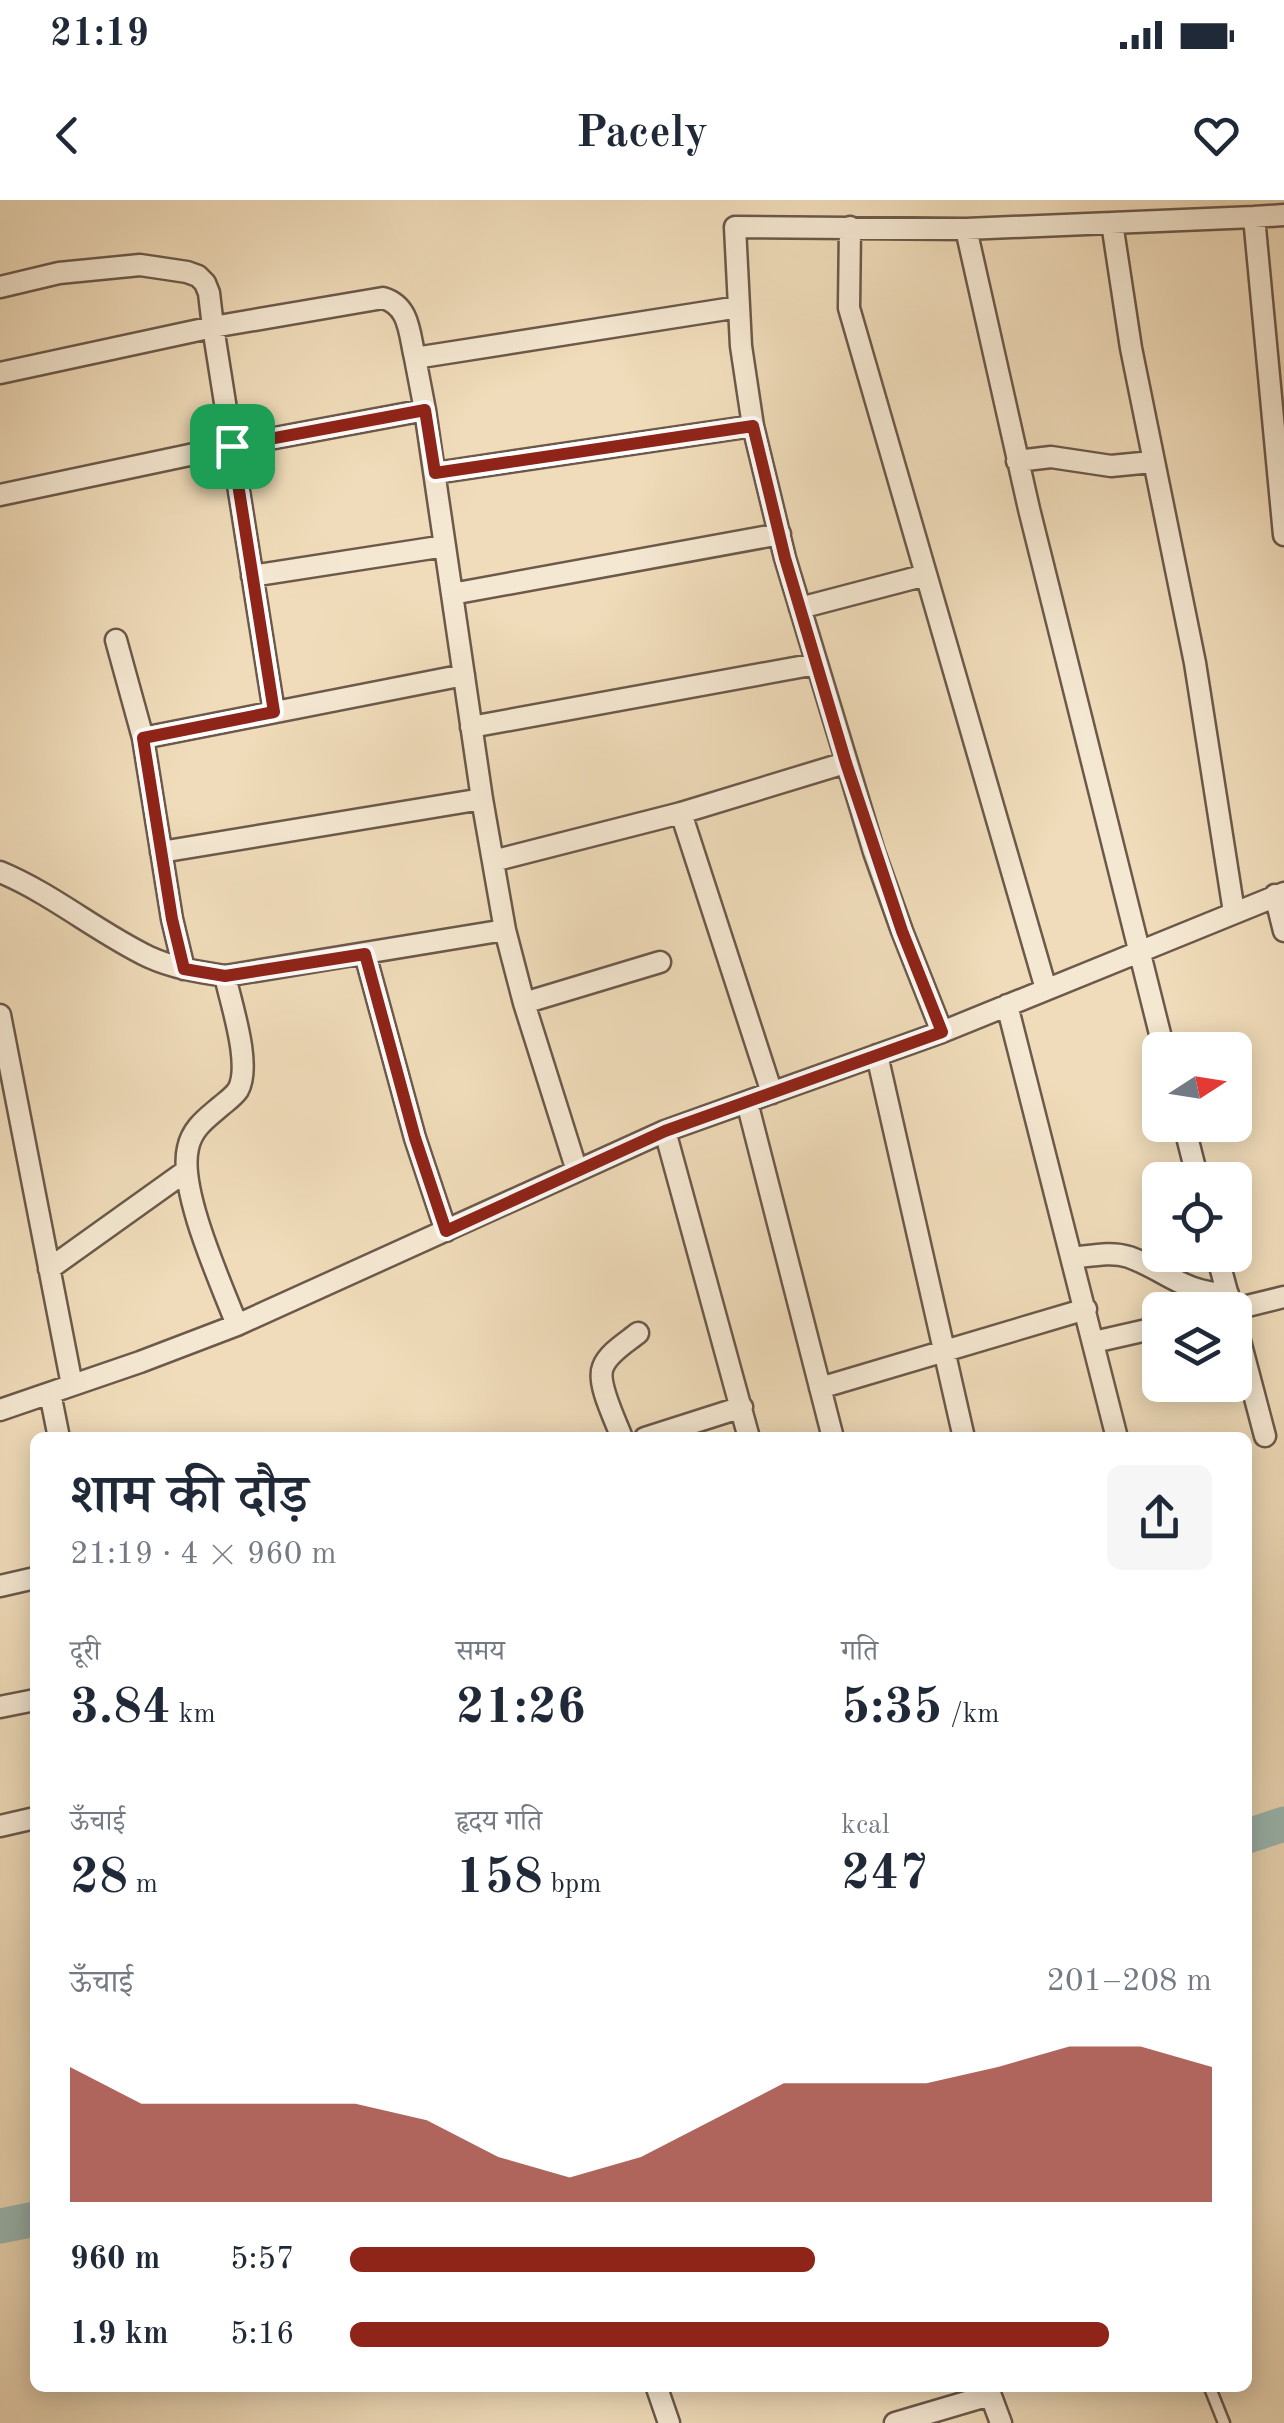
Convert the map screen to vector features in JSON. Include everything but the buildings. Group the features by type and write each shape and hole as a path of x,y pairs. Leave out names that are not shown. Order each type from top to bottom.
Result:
{"street":[{"path":"942,1032 902,931 846,763 780,534 753,426 741,346 735,227 966,229 1112,223 1170,210 1284,216"},
{"path":"1254,217 1275,356 1284,535"},
{"path":"1112,223 1130,348 1195,663 1234,912"},
{"path":"850,226 849,308 1046,989"},
{"path":"966,229 1018,461 1159,1032"},
{"path":"0,287 59,273 140,265 187,272 205,283 274,712"},
{"path":"0,373 213,327 383,298 401,307 425,410 505,930 576,1172"},
{"path":"415,358 739,306"},
{"path":"0,495 425,410"},
{"path":"435,473 753,426"},
{"path":"1018,461 1050,457 1111,466 1152,462"},
{"path":"452,594 780,534"},
{"path":"252,576 445,546"},
{"path":"800,608 926,575"},
{"path":"116,640 143,738 172,919 184,969"},
{"path":"471,727 816,664"},
{"path":"143,738 464,676"},
{"path":"493,862 846,763"},
{"path":"161,852 482,799"},
{"path":"680,812 772,1093"},
{"path":"0,872 31,885 86,922 151,958 225,976 505,930"},
{"path":"0,1410 238,1326 665,1131 942,1032 1280,894 1284,931"},
{"path":"365,954 415,1138 446,1231"},
{"path":"524,1003 660,962"},
{"path":"225,976 243,1076 237,1093 196,1128 188,1148 186,1171 191,1201 238,1326"},
{"path":"1007,1005 1116,1432"},
{"path":"0,1015 72,1385"},
{"path":"877,1055 963,1432"},
{"path":"748,1102 831,1432"},
{"path":"665,1131 748,1432"},
{"path":"50,1269 186,1171"},
{"path":"1072,1258 1107,1254 1128,1257 1203,1292"},
{"path":"1252,1302 1284,1296"},
{"path":"820,1388 1086,1309"},
{"path":"1094,1342 1142,1331"},
{"path":"620,1432 604,1391 602,1367 638,1333"},
{"path":"1252,1389 1264,1436"},
{"path":"50,1393 58,1432"},
{"path":"664,1432 742,1407"},
{"path":"0,1586 30,1579"},
{"path":"0,1707 30,1701"},
{"path":"0,1826 30,1819"},
{"path":"658,2392 669,2423"},
{"path":"895,2423 986,2392"},
{"path":"989,2392 1001,2423"}],"lane":[{"path":"1212,2392 1224,2423"}],"waterway":[{"path":"1252,1835 1284,1824"},
{"path":"0,2226 30,2220"}],"route":[{"path":"425,410 435,473 753,426 785,558 846,763 902,931 942,1032 665,1131 446,1231 415,1138 365,954 225,976 184,969 172,919 143,738 274,712 232,446 425,410"}]}
